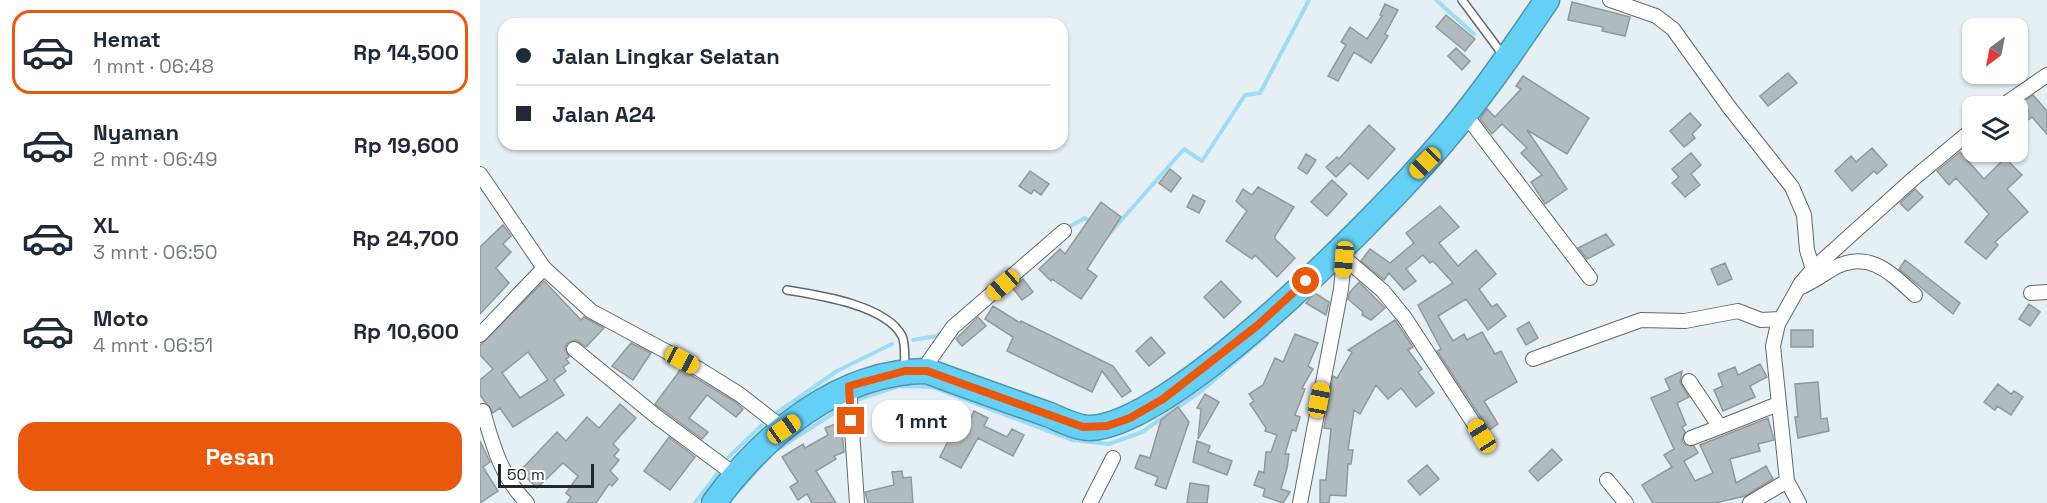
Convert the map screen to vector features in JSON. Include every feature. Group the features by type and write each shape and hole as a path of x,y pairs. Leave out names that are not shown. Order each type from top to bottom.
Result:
{"highway":[{"path":"714,503 734,474 784,429 849,386 916,371 1083,427 1119,423 1163,399 1258,325 1341,255 1425,163 1465,114 1547,0"}],"street":[{"path":"1610,0 1656,16 1673,28 1729,107 1792,187 1804,215 1807,250 1813,269"},
{"path":"2017,96 2047,75"},
{"path":"1465,114 1590,278"},
{"path":"1799,503 1787,481 1778,404 1773,346 1781,319 1813,269 1962,138"},
{"path":"480,174 544,268 591,311 699,369 739,394 784,429"},
{"path":"916,371 929,361 953,327 1064,231"},
{"path":"1341,255 1383,291 1405,318 1482,436"},
{"path":"1300,503 1341,289 1341,255"},
{"path":"1799,288 1833,269 1850,262 1864,260 1881,266 1915,295"},
{"path":"480,335 544,268"},
{"path":"2031,293 2047,292"},
{"path":"1533,359 1641,320 1685,321 1738,311 1761,320 1781,319"},
{"path":"574,349 657,417 734,474"},
{"path":"1689,381 1720,427"},
{"path":"849,386 857,503"},
{"path":"1692,438 1778,404"},
{"path":"483,411 498,463 516,492 527,503"},
{"path":"1090,503 1113,458"},
{"path":"1607,480 1626,503"},
{"path":"1750,503 1787,481"}],"lane":[{"path":"1462,0 1506,60"},
{"path":"787,290 826,297 874,312 891,323 902,337 916,371"}],"building":[{"path":"1572,2 1630,17 1625,36 1602,31 1603,27 1568,20"},
{"path":"1385,4 1398,10 1385,34 1388,36 1371,63 1354,52 1338,81 1328,76 1346,45 1341,42 1350,27 1367,39 1382,16 1380,15"},
{"path":"1446,15 1475,39 1465,51 1436,27"},
{"path":"1456,48 1470,61 1462,70 1448,56"},
{"path":"1788,73 1797,83 1768,106 1760,96"},
{"path":"1523,76 1589,118 1567,154 1527,130 1567,189 1545,204 1531,182 1542,175 1521,153 1527,148 1502,124 1492,134 1480,119 1487,109 1495,117 1521,89 1516,86"},
{"path":"2033,95 2047,111 2047,134 2032,117 2028,120 2028,99"},
{"path":"1690,113 1701,125 1692,134 1695,138 1684,147 1670,131"},
{"path":"1369,125 1395,149 1368,179 1350,163 1336,177 1326,167 1337,157 1339,159"},
{"path":"1872,148 1887,165 1877,174 1874,171 1852,191 1835,171 1851,156 1856,162"},
{"path":"1960,152 1962,162 1969,162 1984,179 2001,162 2009,162 2022,175 2007,189 2028,212 1995,242 1998,245 1986,259 1965,242 1989,214 1956,178 1949,185 1937,171"},
{"path":"1691,153 1701,165 1691,174 1700,185 1685,197 1672,183 1679,177 1672,169"},
{"path":"1306,154 1316,160 1307,174 1298,168"},
{"path":"1170,169 1181,178 1171,192 1159,183"},
{"path":"1030,171 1049,184 1041,195 1034,190 1031,194 1019,186"},
{"path":"1332,180 1347,194 1327,216 1311,202"},
{"path":"1258,187 1294,207 1275,239 1295,258 1277,277 1255,255 1252,259 1226,241 1247,211 1236,201 1243,189 1252,195"},
{"path":"1915,189 1923,197 1908,211 1900,203"},
{"path":"1193,195 1205,201 1199,213 1187,207"},
{"path":"1101,202 1121,217 1087,269 1097,276 1081,299 1052,279 1051,281 1039,269 1060,249 1065,254"},
{"path":"1440,206 1459,227 1439,243 1458,266 1476,250 1496,274 1479,289 1492,307 1497,304 1506,316 1488,330 1466,299 1438,316 1453,341 1464,334 1467,340 1482,332 1495,354 1501,351 1517,382 1484,401 1498,424 1489,430 1437,351 1441,349 1418,305 1453,283 1433,261 1430,263 1423,255 1406,269 1416,281 1404,290 1389,273 1384,280 1361,261 1370,249 1390,263 1414,243 1406,233"},
{"path":"503,225 511,236 503,244 511,252 496,268 509,283 480,314 480,247"},
{"path":"1606,234 1614,245 1587,259 1578,248"},
{"path":"1905,260 1960,303 1953,314 1899,269"},
{"path":"1725,263 1732,279 1718,285 1711,269"},
{"path":"1023,279 1033,292 1022,300 1012,287"},
{"path":"544,281 581,320 584,317 604,328 586,347 576,340 567,343 565,348 569,357 566,359 569,363 563,367 566,371 554,380 564,395 513,427 500,408 493,413 480,395 480,380 493,369 480,355 480,345","holes":["528,352 548,380 520,398 502,373"]},
{"path":"1221,281 1241,302 1224,318 1204,297"},
{"path":"1359,282 1385,308 1371,320 1362,315 1363,312 1348,299 1350,292"},
{"path":"1315,293 1329,302 1326,315 1306,303"},
{"path":"2029,304 2040,312 2030,326 2019,319"},
{"path":"993,306 1020,323 1021,321 1113,366 1131,391 1122,397 1102,371 1092,392 1007,351 1013,337 985,319"},
{"path":"978,317 986,326 962,346 956,339"},
{"path":"1395,320 1413,347 1408,350 1422,369 1418,372 1434,393 1416,407 1401,388 1388,399 1376,385 1360,414 1354,410 1348,450 1353,450 1351,464 1348,464 1346,496 1330,495 1329,503 1320,503 1320,480 1326,480 1331,429 1324,428 1333,376 1337,378 1352,352 1348,350"},
{"path":"1529,322 1538,338 1526,345 1517,329"},
{"path":"1791,330 1813,330 1813,347 1791,347"},
{"path":"1295,334 1318,343 1308,366 1313,369 1302,388 1305,389 1295,415 1300,417 1296,431 1292,430 1285,454 1289,454 1281,489 1290,492 1283,503 1263,496 1265,489 1254,485 1259,471 1264,473 1266,452 1271,452 1277,435 1265,431 1266,428 1250,404 1254,401 1249,394 1263,385 1275,358 1283,362"},
{"path":"1151,337 1165,353 1149,366 1136,351"},
{"path":"631,343 651,353 633,380 612,366"},
{"path":"1760,364 1767,377 1750,386 1755,397 1723,411 1714,390 1723,386 1718,374 1735,367 1738,375"},
{"path":"681,369 734,401 743,409 736,417 707,395 689,418 708,432 702,439 655,404"},
{"path":"1682,371 1680,382 1689,397 1677,403 1686,425 1682,427 1685,432 1682,441 1686,445 1694,446 1698,453 1684,461 1695,481 1713,473 1700,445 1768,418 1774,440 1758,444 1760,451 1730,459 1736,483 1766,466 1773,479 1745,496 1715,503 1653,503 1642,485 1672,467 1664,455 1674,449 1651,398 1670,390 1665,379"},
{"path":"1818,382 1821,419 1827,418 1829,431 1798,438 1795,417 1798,417 1795,384"},
{"path":"1998,384 2011,394 2014,391 2023,397 2011,415 1997,406 1995,410 1984,402"},
{"path":"1205,394 1219,402 1198,439 1201,409 1197,408"},
{"path":"620,404 636,418 613,444 619,450 614,456 619,460 610,471 618,479 612,486 609,484 596,503 567,503 571,497 566,493 578,476 563,463 537,488 520,471 557,432 566,441 587,417 599,428"},
{"path":"1178,407 1189,422 1166,489 1155,485 1158,477 1135,468 1140,455 1150,458 1161,420"},
{"path":"974,411 988,418 984,426 1007,437 1012,429 1024,435 1013,456 978,438 961,468 940,457 961,416 970,420"},
{"path":"841,422 844,452 834,456 836,459 816,471 836,503 812,503 807,494 798,500 790,487 798,482 782,457 803,444 805,448 828,435 825,428"},
{"path":"669,437 695,457 670,490 644,471"},
{"path":"480,441 490,462 483,467 498,491 480,503"},
{"path":"1197,441 1210,446 1208,452 1232,461 1227,475 1193,462"},
{"path":"1552,449 1562,460 1538,481 1529,471"},
{"path":"1427,465 1439,479 1420,495 1408,481"},
{"path":"902,471 903,478 911,477 913,503 868,503 865,492 894,485 892,472"},
{"path":"1190,483 1209,486 1207,503 1187,503"}],"waterway":[{"path":"1110,233 1184,149 1202,161 1245,95 1260,93 1309,0"},
{"path":"1436,0 1474,34"},
{"path":"1065,229 1085,218 1092,223"},
{"path":"913,340 937,336 944,330"},
{"path":"853,401 899,386 932,387 1072,440 1109,444 1142,432 1200,392 1268,334"},
{"path":"778,412 837,371 892,344"},
{"path":"778,449 840,409"},
{"path":"729,457 762,425"},
{"path":"741,488 770,456"},
{"path":"695,503 717,474"}],"route":[{"path":"851,421 849,386 905,371 927,371 1083,427 1119,423 1163,399 1258,325 1306,281"}]}
